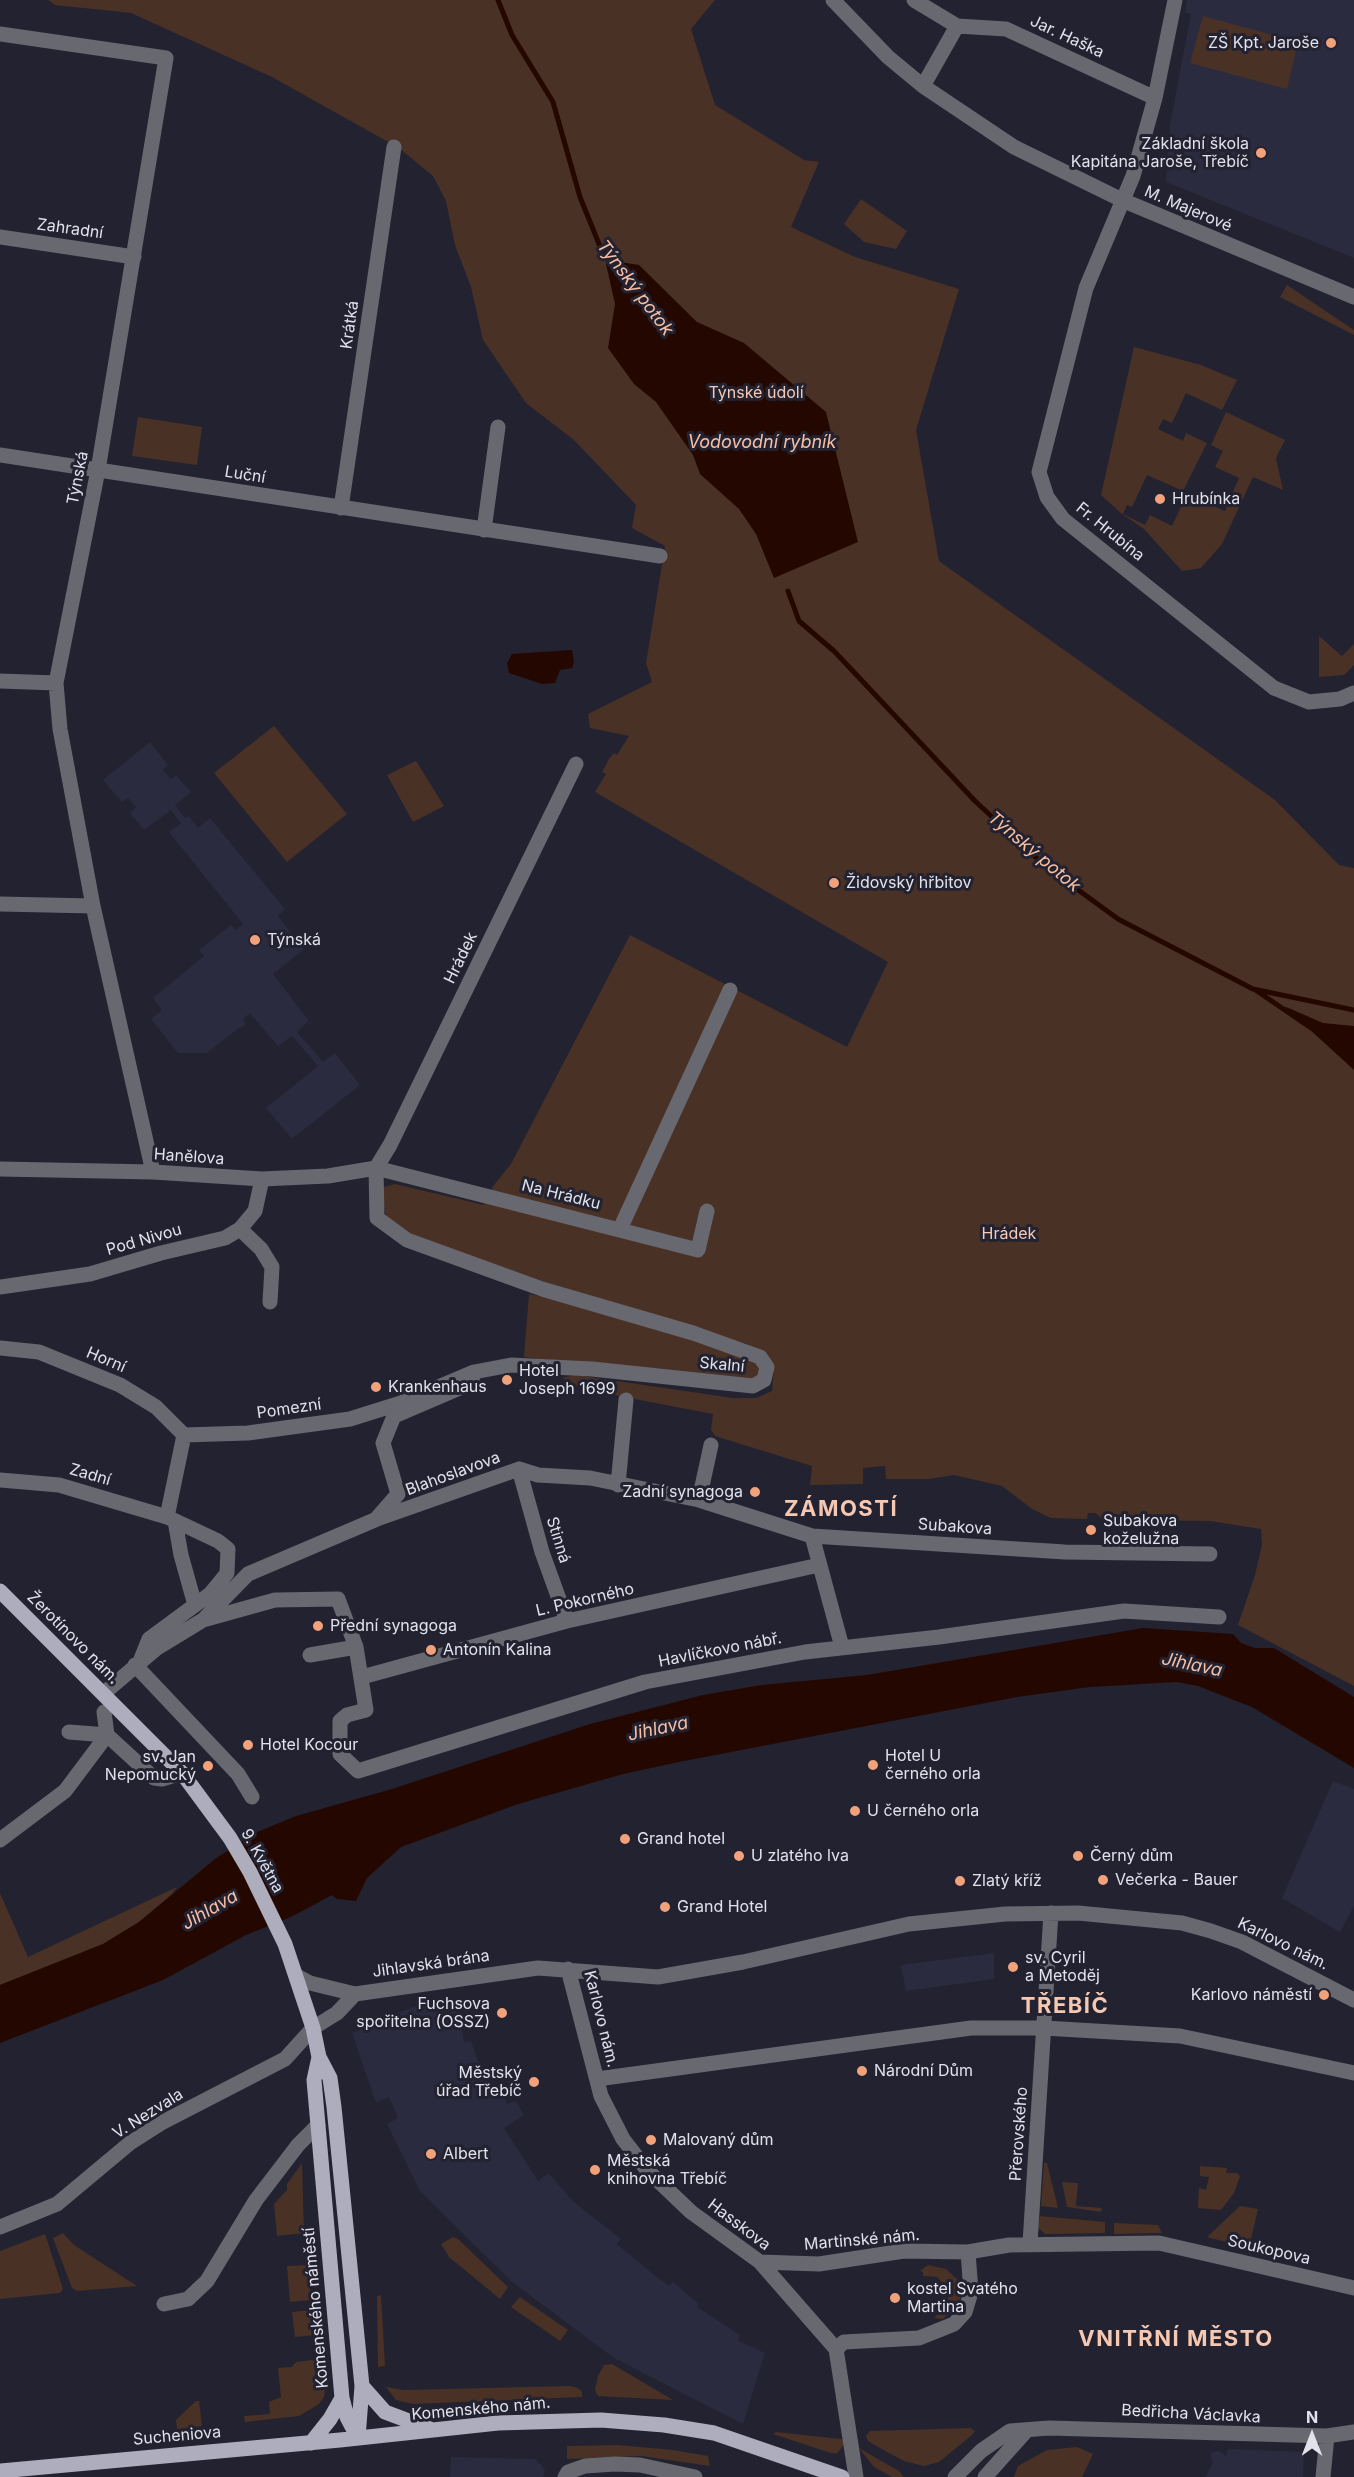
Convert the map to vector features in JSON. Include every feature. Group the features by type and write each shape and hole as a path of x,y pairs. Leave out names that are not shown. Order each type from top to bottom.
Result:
{"main road":[{"name":"Žerotínovo nám.","path":"3,1595 107,1703 182,1773 210,1812"},
{"name":"9. Května","path":"210,1812 250,1872 279,1930 297,1976"},
{"path":"297,1976 313,2028 319,2057 330,2078 362,2386 358,2438"},
{"path":"318,2125 314,2079 319,2057"},
{"name":"Komenského náměstí","path":"318,2125 342,2398 346,2417 358,2438"},
{"path":"362,2386 385,2412 436,2431"},
{"path":"311,2443 330,2420 342,2398"},
{"name":"Komenského nám.","path":"358,2438 498,2423 601,2420 664,2425 714,2433 842,2477"},
{"name":"Sucheniova","path":"0,2470 358,2438"}],"street":[{"name":"M. Majerové","path":"833,0 880,49 922,86 1014,147 1122,200 1354,297"},
{"path":"914,0 957,26 922,86"},
{"path":"1122,200 1133,176 1155,98 1175,0"},
{"name":"Jar. Haška","path":"957,26 1006,29 1155,98"},
{"name":"Týnská","path":"0,34 166,58 98,470 56,683 60,729 93,906 153,1172"},
{"name":"Krátká","path":"341,508 394,147"},
{"name":"Fr. Hrubína","path":"1122,200 1086,288 1039,472 1047,497 1063,519 1274,688 1310,702 1340,699 1354,693"},
{"name":"Zahradní","path":"0,237 134,257"},
{"path":"484,530 498,427"},
{"name":"Luční","path":"0,455 660,556"},
{"path":"0,681 56,683"},
{"name":"Hrádek","path":"376,1167 390,1145 576,764"},
{"path":"0,904 93,906"},
{"path":"620,1229 730,990"},
{"name":"Hanělova","path":"0,1169 153,1172 262,1179 328,1176 376,1167"},
{"name":"Na Hrádku","path":"376,1167 698,1250 707,1211"},
{"name":"Skalní","path":"376,1167 377,1218 407,1240 542,1289 693,1333 760,1357 767,1367 764,1380 753,1386 592,1369 511,1365 474,1372"},
{"path":"262,1179 255,1211 240,1229 261,1249 272,1267 270,1302"},
{"name":"Pod Nivou","path":"0,1287 90,1274 161,1253 225,1238 240,1229"},
{"name":"Horní","path":"0,1348 39,1352 120,1385 156,1407 184,1435"},
{"path":"377,1519 398,1494 383,1443 394,1416 471,1383 474,1372"},
{"name":"Pomezní","path":"184,1435 248,1433 350,1419 401,1403 474,1372"},
{"path":"618,1485 626,1401"},
{"path":"184,1435 171,1519 195,1605"},
{"path":"699,1500 711,1445"},
{"name":"Blahoslavova","path":"138,1663 203,1620 248,1574 377,1519 519,1469 538,1475 591,1478 699,1500 812,1536"},
{"name":"Stinná","path":"519,1469 542,1552 567,1621"},
{"name":"Zadní","path":"0,1480 59,1485 171,1519 218,1541 228,1549 227,1573 210,1594 195,1605"},
{"path":"812,1536 842,1647"},
{"name":"Subakova","path":"812,1536 1065,1552 1210,1554"},
{"name":"L. Pokorného","path":"362,1677 567,1621 819,1565"},
{"path":"203,1620 275,1600 338,1599 356,1647 362,1677"},
{"name":"Blahoslavova","path":"107,1735 69,1732 87,1725 107,1703 138,1663 149,1640 195,1605"},
{"name":"Havlíčkovo nábř.","path":"362,1677 366,1710 346,1715 340,1721 340,1754 358,1771 645,1682 842,1647 939,1637 1124,1611 1219,1617"},
{"path":"310,1655 356,1647"},
{"name":"Žerotínovo nám.","path":"138,1663 238,1774 252,1797"},
{"path":"0,1840 65,1791 107,1735 107,1703"},
{"path":"107,1735 154,1778 162,1779 182,1773"},
{"path":"1044,2028 1051,1913"},
{"name":"Karlovo nám.","path":"1354,2000 1250,1946 1211,1931 1182,1923 1051,1913 1005,1914 909,1924 680,1975 630,1977 568,1969 597,2079 971,2028 1044,2028 1180,2036 1354,2073"},
{"name":"Jihlavská brána","path":"313,2028 337,2013 355,1994 538,1968 568,1969"},
{"path":"297,1976 310,1983 355,1994"},
{"name":"V. Nezvala","path":"0,2227 57,2204 130,2143 163,2122 285,2058 313,2028"},
{"name":"Přerovského","path":"1030,2243 1044,2028"},
{"name":"Hasskova","path":"597,2079 601,2096 623,2139 647,2170 691,2212 760,2262 836,2349"},
{"path":"164,2304 188,2299 207,2281 256,2200 298,2145 318,2125"},
{"name":"Martinské nám.","path":"760,2262 819,2264 904,2251 968,2252 1030,2243 1159,2243 1175,2246"},
{"name":"Soukopova","path":"1175,2246 1354,2288"},
{"path":"856,2477 836,2349 844,2342 919,2338 954,2324 965,2312 971,2292 968,2252"},
{"path":"985,2477 1027,2430"},
{"name":"Bedřicha Václavka","path":"955,2477 999,2437 1010,2431 1139,2430 1327,2436 1354,2432"},
{"path":"1323,2477 1327,2436"},
{"path":"565,2477 568,2472 585,2466 615,2464 640,2465 695,2477"}],"shaded area":[{"name":"Základní škola Kapitána Jaroše, Třebíč","path":"1187,0 1354,0 1354,258 1166,182 1170,125 1191,14 1185,13"},
{"name":"Týnská","path":"150,742 168,765 163,770 171,779 176,775 191,792 175,805 185,818 189,816 198,828 210,818 285,909 278,916 304,949 273,974 309,1021 297,1032 323,1062 335,1053 360,1085 292,1139 266,1108 318,1066 292,1036 278,1046 250,1013 244,1018 245,1026 239,1028 207,1053 178,1053 151,1019 162,1010 153,998 204,956 199,950 231,925 236,930 243,924 169,832 181,823 171,810 144,830 130,813 136,807 128,798 122,802 103,780"},
{"path":"1333,1781 1354,1789 1354,1906 1340,1932 1282,1898"},
{"path":"994,1953 994,1979 906,1991 901,1965"},
{"path":"426,2003 428,2010 458,2005 464,2042 471,2041 483,2076 486,2076 494,2096 503,2093 507,2104 516,2101 524,2115 504,2128 538,2181 548,2173 574,2202 621,2239 617,2244 653,2274 669,2286 673,2282 699,2304 697,2307 740,2335 738,2341 765,2353 743,2424 614,2358 512,2282 420,2191 387,2124 398,2118 389,2097 376,2103 352,2033 398,2018 397,2013"},
{"path":"1228,2449 1304,2452 1303,2477 1206,2477 1213,2462 1210,2456 1212,2452 1219,2451 1226,2456"},
{"path":"451,2457 536,2459 545,2470 543,2477 450,2477"}],"green space":[{"name":"Týnské údolí","path":"48,0 715,0 691,29 715,105 804,160 819,162 791,227 855,257 959,289 916,430 939,561 1275,800 1339,865 1354,868 1354,1686 1238,1625 1255,1575 1262,1545 1261,1529 1210,1521 1103,1520 1096,1513 1088,1513 1087,1519 1051,1518 1032,1509 1002,1486 954,1475 929,1479 886,1479 885,1466 863,1468 863,1484 810,1485 812,1466 715,1436 711,1430 713,1414 603,1393 578,1387 562,1378 575,1375 733,1398 756,1398 772,1391 774,1368 765,1355 747,1344 483,1263 414,1236 386,1216 382,1197 384,1187 395,1184 484,1205 494,1185 511,1164 630,935 847,1047 888,962 595,792 606,774 602,772 609,759 614,753 617,755 629,736 590,728 588,714 652,682 646,663 665,546 632,528 636,505 574,440 526,403 483,340 471,287 455,245 446,201 433,176 399,148 272,77 131,13 55,5"},
{"path":"1203,16 1298,42 1287,89 1190,63"},
{"path":"861,199 907,231 896,249 864,242 844,224"},
{"path":"1287,285 1354,330 1354,335 1280,297"},
{"path":"1134,347 1201,365 1237,380 1222,410 1186,393 1172,423 1163,419 1158,429 1183,441 1186,433 1207,443 1183,491 1147,475 1132,507 1127,505 1123,514 1145,525 1150,515 1172,526 1187,494 1225,511 1239,478 1215,467 1223,451 1211,445 1226,412 1285,440 1276,458 1283,490 1253,477 1222,544 1201,568 1182,571 1144,529 1122,514 1101,495"},
{"path":"138,417 202,427 197,465 132,456"},
{"path":"1319,636 1342,656 1354,644 1354,665 1344,675 1319,677"},
{"path":"274,726 347,814 287,862 214,773"},
{"path":"416,761 444,806 413,822 387,775"},
{"path":"529,1294 612,1313 750,1356 760,1364 758,1379 745,1382 524,1357"},
{"path":"177,1887 139,1922 103,1944 0,1985 0,1893 28,1957"},
{"path":"302,2163 304,2233 277,2236 274,2204 287,2190 287,2184"},
{"path":"1044,2163 1047,2163 1058,2208 1041,2206"},
{"path":"1200,2166 1227,2168 1226,2173 1237,2173 1240,2176 1234,2193 1221,2210 1198,2208 1199,2188 1206,2190 1209,2177 1200,2176"},
{"path":"1062,2182 1078,2183 1076,2206 1102,2208 1101,2212 1067,2207"},
{"path":"1240,2206 1258,2209 1249,2248 1207,2237"},
{"path":"1040,2216 1105,2222 1105,2233 1045,2234 1038,2228"},
{"path":"1114,2223 1158,2225 1162,2233 1114,2234"},
{"path":"63,2233 74,2245 137,2286 77,2291 72,2288 53,2238"},
{"path":"45,2234 63,2289 60,2293 0,2299 0,2251"},
{"path":"453,2237 458,2239 508,2287 500,2299 449,2257 441,2244"},
{"path":"308,2265 311,2300 290,2302 287,2266"},
{"path":"928,2265 946,2269 960,2282 961,2296 957,2305 943,2319 934,2318 947,2306 949,2290 937,2277 923,2276 923,2272 920,2271"},
{"path":"381,2295 385,2366 378,2367 377,2296"},
{"path":"520,2297 568,2330 560,2341 511,2307"},
{"path":"312,2310 315,2335 295,2337 292,2312"},
{"path":"319,2359 323,2362 326,2381 324,2397 319,2404 299,2416 245,2422 244,2416 270,2414 269,2402 281,2397 278,2368 292,2367 296,2362"},
{"path":"612,2364 673,2400 598,2396 595,2390 598,2376 604,2365"},
{"path":"570,2386 578,2388 582,2392 582,2397 413,2404 396,2400 386,2387 403,2390"},
{"path":"196,2401 199,2401 202,2426 177,2429 176,2420"},
{"path":"970,2428 975,2431 972,2435 939,2462 924,2466 904,2461 868,2441 866,2436 870,2431"},
{"path":"776,2432 841,2439 844,2440 844,2445 837,2453 831,2453 773,2434"},
{"path":"618,2445 708,2456 710,2466 641,2456 567,2459 567,2446"},
{"path":"1077,2447 1093,2454 1082,2477 1014,2477 1018,2466 1047,2450"},
{"path":"859,2448 899,2471 904,2477 892,2477 874,2467"}],"water":[{"name":"Vodovodní rybník","path":"614,261 639,265 697,322 744,343 826,412 858,542 774,578 756,534 739,509 700,474 693,455 656,402 634,384 608,348 615,304 606,264"},
{"path":"572,650 574,662 572,668 560,670 555,683 542,684 509,673 507,663 512,654"},
{"path":"1284,1006 1323,1023 1354,1026 1354,1070"},
{"name":"Jihlava","path":"1143,1628 1233,1634 1241,1643 1255,1648 1274,1648 1354,1697 1354,1768 1252,1707 1198,1686 1176,1682 1090,1687 1017,1697 679,1762 623,1774 518,1804 401,1847 367,1878 356,1901 337,1899 332,1895 291,1917 246,1935 163,1980 0,2043 0,1985 103,1944 139,1922 215,1859 255,1833 296,1816 392,1789 590,1724 703,1695 762,1685 867,1675"}],"waterway":[{"name":"Týnský potok","path":"498,0 512,35 553,102 580,197 599,244 617,267"},
{"name":"Týnský potok","path":"788,591 799,621 834,651 975,801 1044,865 1118,919 1253,989 1354,1010"},
{"path":"1257,991 1311,1028"}],"place":[{"name":"ZŠ Kpt. Jaroše","path":"1331,43"},
{"name":"Základní škola Kapitána Jaroše, Třebíč","path":"1261,153"},
{"name":"Hrubínka","path":"1160,499"},
{"name":"Židovský hřbitov","path":"834,883"},
{"name":"Týnská","path":"255,940"},
{"name":"Hotel Joseph 1699","path":"507,1380"},
{"name":"Krankenhaus","path":"376,1387"},
{"name":"Zadní synagoga","path":"755,1492"},
{"name":"Subakova koželužna","path":"1091,1530"},
{"name":"Přední synagoga","path":"318,1626"},
{"name":"Antonín Kalina","path":"431,1650"},
{"name":"Hotel Kocour","path":"248,1745"},
{"name":"Hotel U černého orla","path":"873,1765"},
{"name":"sv. Jan Nepomucký","path":"208,1766"},
{"name":"U černého orla","path":"855,1811"},
{"name":"Grand hotel","path":"625,1839"},
{"name":"U zlatého lva","path":"739,1856"},
{"name":"Černý dům","path":"1078,1856"},
{"name":"Večerka - Bauer","path":"1103,1880"},
{"name":"Zlatý kříž","path":"960,1881"},
{"name":"Grand Hotel","path":"665,1907"},
{"name":"sv. Cyril a Metoděj","path":"1013,1967"},
{"name":"Karlovo náměstí","path":"1324,1995"},
{"name":"Fuchsova spořitelna (OSSZ)","path":"502,2013"},
{"name":"Národní Dům","path":"862,2071"},
{"name":"Městský úřad Třebíč","path":"534,2082"},
{"name":"Malovaný dům","path":"651,2140"},
{"name":"Albert","path":"431,2154"},
{"name":"Městská knihovna Třebíč","path":"595,2170"},
{"name":"kostel Svatého Martina","path":"895,2298"}],"district":[{"name":"ZÁMOSTÍ","path":"841,1509"},
{"name":"TŘEBÍČ","path":"1065,2006"},
{"name":"VNITŘNÍ MĚSTO","path":"1176,2339"}]}
